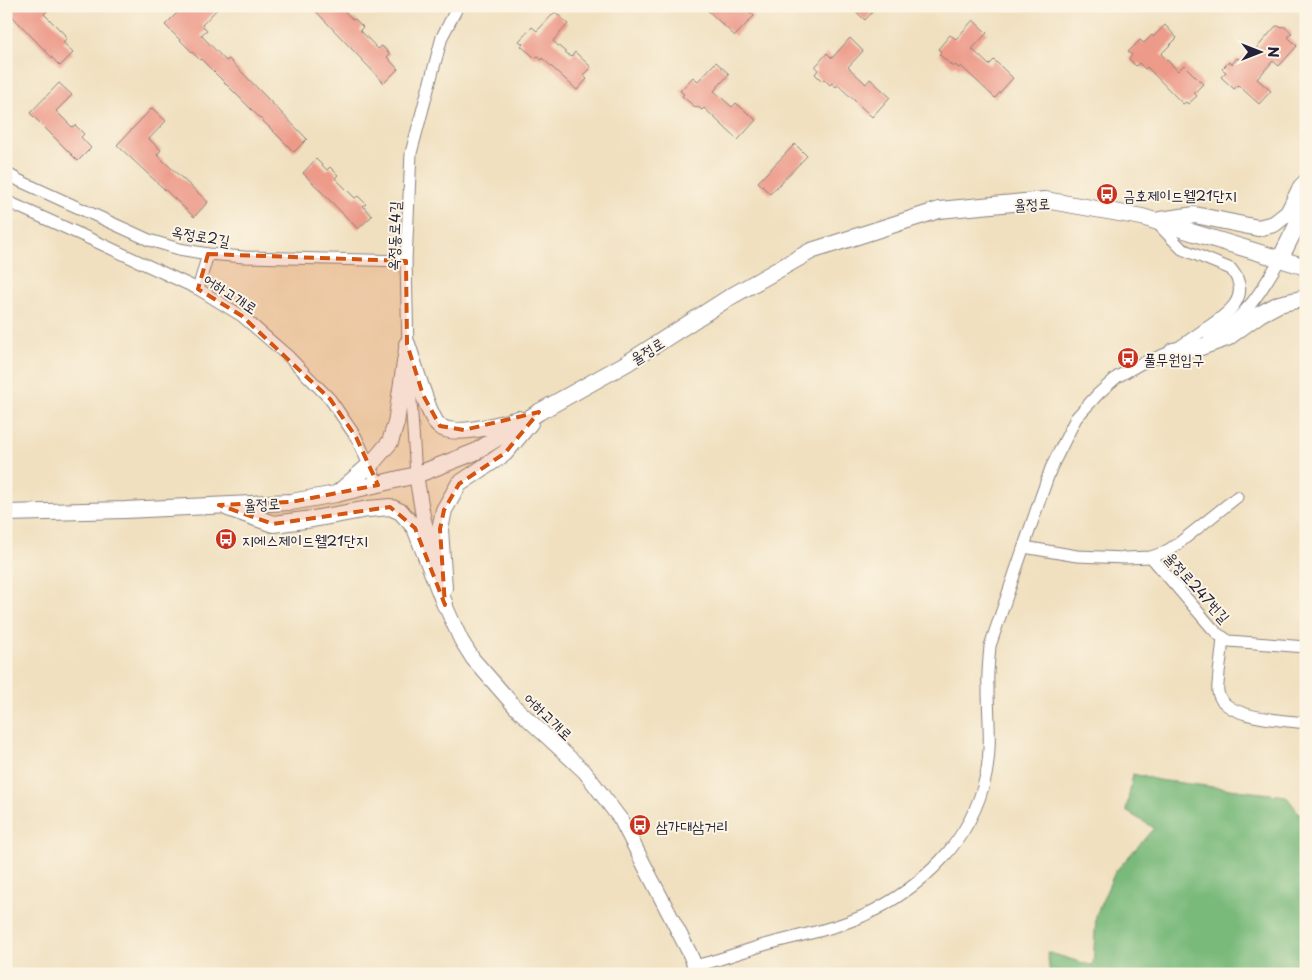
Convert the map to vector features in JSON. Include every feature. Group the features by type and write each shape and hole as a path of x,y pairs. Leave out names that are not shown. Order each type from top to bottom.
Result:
{"main road":[{"path":"1154,221 1194,215 1258,228 1274,224 1288,213 1301,187 1306,182"},
{"name":"율정로","path":"6,513 125,510 291,502 336,494 416,475 475,452 540,412 627,363 730,297 811,251 939,210 1045,200 1142,217 1306,267"},
{"path":"1280,259 1306,207"},
{"path":"1173,352 1201,347 1227,338 1260,314 1279,304 1306,300"},
{"path":"407,344 423,394 434,420 440,426 449,430 464,430 493,426 540,412"},
{"path":"336,494 369,465 390,442 396,423 407,344"},
{"path":"445,605 440,529 444,510 459,484 505,453 540,412"},
{"path":"219,505 273,524 390,507 401,512 414,528 445,605"}],"street":[{"name":"옥정동로4길","path":"416,475 407,344 406,260 411,153 442,37 458,6"},
{"name":"옥정로2길","path":"6,173 149,240 179,249 244,257 406,260"},
{"name":"어하고개로","path":"6,201 198,289 242,316 289,357 330,399 356,437 378,484"},
{"path":"1154,221 1182,248 1231,269 1236,275 1239,284 1239,294 1233,308 1219,321 1173,352"},
{"path":"198,289 208,254"},
{"path":"696,971 716,961 862,916 914,885 952,848 970,820 980,797 986,776 990,743 988,670 990,646 1051,468 1076,418 1098,394 1117,378 1140,364 1221,332 1244,314 1265,285 1280,259"},
{"name":"어하고개로","path":"416,475 423,516 445,605 461,640 473,659 516,708 585,772 621,820 696,971"},
{"name":"율정로247번길","path":"1024,547 1077,556 1151,557 1165,552 1179,543 1237,497"},
{"name":"율정로247번길","path":"1151,557 1212,628 1229,641 1306,646"},
{"name":"율정로247번길","path":"1223,637 1218,687 1219,696 1222,700 1231,708 1248,716 1306,723"}],"highlighted area":[{"path":"208,254 406,261 407,344 423,395 440,426 464,430 539,412 505,453 459,484 444,510 440,529 445,605 415,528 390,507 273,524 219,505 291,502 378,485 356,437 330,399 242,316 198,289"}],"green space":[{"path":"1133,774 1158,780 1286,796 1306,822 1306,967 1294,974 1050,974 1047,952 1093,966 1096,915 1115,872 1154,828 1126,811"}],"building":[{"path":"6,6 52,6 44,14 65,35 67,38 63,42 73,53 60,66 6,10"},
{"path":"184,6 220,6 202,25 207,30 201,35 226,61 229,59 307,139 294,152 165,25"},
{"path":"311,6 340,6 353,20 355,19 363,27 360,30 378,49 382,46 390,54 387,57 398,69 384,83"},
{"path":"703,6 744,6 754,16 735,36"},
{"path":"850,6 878,6 865,20"},
{"path":"555,12 568,24 553,41 571,57 575,52 591,67 583,75 587,79 577,90 542,58 541,60 537,56 535,58 521,46 523,44 519,41 532,27 537,31"},
{"path":"973,20 987,33 972,49 989,65 994,60 1013,78 995,98 961,66 959,68 955,65 953,67 939,54 941,52 938,49 950,35 956,39"},
{"path":"1165,25 1177,38 1161,54 1178,71 1184,65 1203,84 1194,93 1197,96 1188,104 1186,102 1183,104 1147,67 1145,69 1139,63 1136,66 1129,59 1132,55 1128,52 1140,40 1144,43"},
{"path":"1276,26 1285,27 1292,33 1288,37 1297,46 1279,66 1273,61 1257,79 1271,91 1259,104 1238,85 1234,89 1221,77 1226,72 1222,69 1229,62 1232,64 1237,58 1240,60 1245,54 1248,58"},
{"path":"850,38 863,51 848,67 866,84 870,79 890,97 872,117 838,85 836,87 832,83 830,85 824,79 822,81 815,74 818,70 815,67 827,53 832,58"},
{"path":"716,62 729,74 714,91 732,107 736,103 756,120 738,140 704,108 702,110 698,107 696,108 682,96 684,94 680,91 693,77 698,81"},
{"path":"59,83 72,95 56,111 72,127 75,125 84,134 81,137 91,148 78,161 30,113"},
{"path":"152,108 166,121 149,139 161,150 157,155 208,202 194,217 117,145"},
{"path":"795,144 807,156 770,194 758,182"},
{"path":"316,159 327,170 330,167 338,175 335,178 355,198 358,196 366,204 363,206 372,216 358,229 303,173"}],"place":[{"name":"금호제이드웰21단지","path":"1107,194"},
{"name":"풀무원입구","path":"1128,358"},
{"name":"지에스제이드웰21단지","path":"226,539"},
{"name":"삼가대삼거리","path":"640,825"}]}
